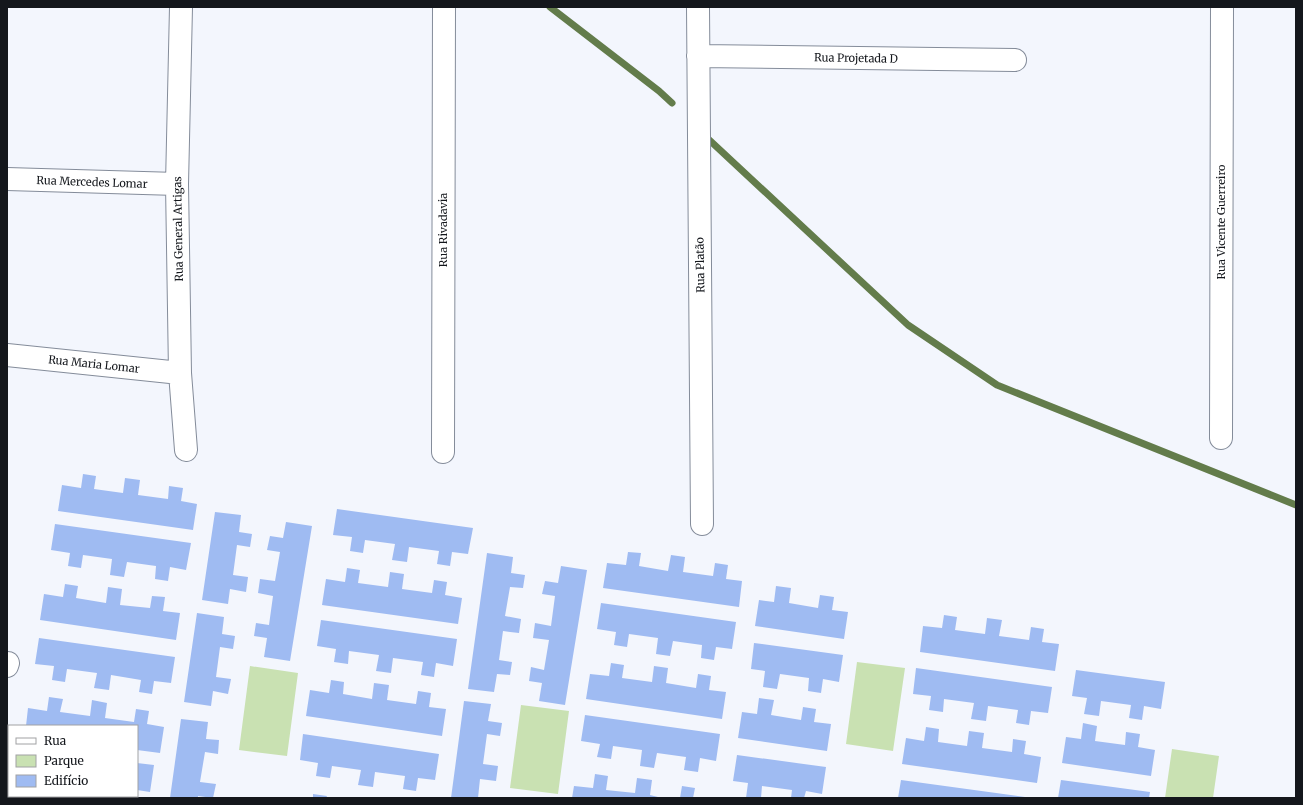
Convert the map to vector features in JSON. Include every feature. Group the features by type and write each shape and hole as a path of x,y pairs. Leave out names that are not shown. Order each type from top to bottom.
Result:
{"street":[{"name":"Rua General Artigas","path":"181,7 177,184 180,373 186,450"},
{"name":"Rua Rivadavia","path":"443,452 444,7"},
{"name":"Rua Platão","path":"698,7 702,524"},
{"name":"Rua Vicente Guerreiro","path":"1221,438 1222,7"},
{"name":"Rua Projetada D","path":"698,56 1015,60"},
{"name":"Rua Mercedes Lomar","path":"7,179 177,184"},
{"name":"Rua Maria Lomar","path":"7,355 180,373"}],"green space":[{"path":"857,662 905,668 893,751 846,744"},
{"path":"250,666 298,673 287,756 239,750"},
{"path":"521,705 569,711 558,794 510,788"},
{"path":"1172,749 1219,756 1213,798 1165,798"}],"building":[{"path":"83,474 96,476 94,489 123,493 125,478 140,480 138,495 168,499 169,486 183,488 181,501 197,504 193,530 58,511 62,485 81,488"},
{"path":"337,509 473,528 468,554 452,552 450,566 437,564 439,551 409,547 407,562 392,560 395,544 365,540 363,553 350,551 352,537 333,535"},
{"path":"215,512 241,515 239,532 252,534 250,547 237,545 233,575 248,577 246,592 230,589 228,604 202,600"},
{"path":"286,522 312,526 290,661 264,657 267,638 254,636 256,623 269,625 273,596 258,593 260,579 275,581 280,552 267,550 270,536 283,538"},
{"path":"55,524 191,543 186,570 170,567 168,581 155,579 156,566 127,562 124,577 110,575 112,559 83,555 81,568 68,566 70,553 51,550"},
{"path":"628,552 641,553 639,566 668,571 671,555 685,557 683,572 713,576 715,563 728,565 726,579 742,581 739,607 603,588 607,563 626,565"},
{"path":"487,553 513,557 511,573 525,575 523,588 510,587 505,616 521,619 519,633 503,631 499,660 512,662 510,675 497,674 494,692 468,689"},
{"path":"561,566 587,570 565,705 539,701 542,683 529,681 531,667 544,670 549,640 533,638 535,623 551,626 555,596 542,594 545,581 558,583"},
{"path":"347,568 360,570 358,583 388,587 390,572 404,574 402,589 432,593 434,580 447,582 445,595 462,598 458,624 322,605 326,579 345,582"},
{"path":"65,584 78,586 76,598 106,603 108,587 122,589 120,605 150,608 152,596 165,597 163,611 180,613 176,640 40,620 44,594 63,597"},
{"path":"776,586 791,588 789,603 818,608 820,595 834,597 832,610 848,612 844,639 755,626 759,600 774,602"},
{"path":"601,603 736,622 732,649 716,647 714,660 701,658 702,645 673,641 670,656 656,654 658,638 629,634 627,647 614,645 616,632 597,629"},
{"path":"197,613 224,617 222,634 235,636 233,649 220,647 216,677 231,679 228,694 213,691 211,706 184,702"},
{"path":"944,615 957,617 955,630 985,634 987,618 1002,620 999,636 1029,640 1031,627 1044,629 1042,642 1059,644 1055,671 920,652 923,626 942,628"},
{"path":"321,620 457,639 453,666 436,663 434,677 421,675 423,662 393,658 391,673 376,671 379,655 349,651 348,664 334,662 336,649 317,646"},
{"path":"39,638 175,657 171,683 154,681 152,694 139,692 141,680 111,675 109,690 94,688 97,673 67,669 65,682 52,680 54,666 35,664"},
{"path":"754,643 843,655 839,682 823,679 821,693 808,691 809,678 780,674 777,689 763,687 765,671 751,669"},
{"path":"611,663 624,665 622,678 652,682 654,666 668,668 666,683 696,688 698,674 711,676 709,690 726,692 722,719 586,699 590,674 609,676"},
{"path":"916,668 1052,687 1048,713 1031,711 1029,725 1016,723 1018,710 988,706 986,721 971,719 974,703 944,699 943,712 929,710 931,696 913,694"},
{"path":"1076,670 1165,682 1161,709 1144,706 1142,720 1129,718 1131,705 1101,701 1099,716 1084,714 1087,698 1072,696"},
{"path":"331,680 344,682 343,694 372,699 374,683 389,685 387,700 416,704 418,691 431,693 429,707 446,709 442,736 306,716 310,690 329,693"},
{"path":"49,697 63,699 60,712 90,716 92,700 107,703 105,718 134,722 136,709 149,711 147,724 164,727 160,753 138,750 138,725 26,725 28,708 47,711"},
{"path":"759,698 774,700 771,715 801,720 803,707 816,709 814,722 831,724 827,751 738,738 742,712 757,714"},
{"path":"464,701 491,704 488,721 502,723 500,736 487,734 483,764 498,766 496,781 480,779 478,798 451,798"},
{"path":"585,715 720,734 716,761 700,758 698,772 684,770 686,757 657,753 654,768 640,766 642,750 613,746 611,759 597,757 600,744 581,741"},
{"path":"181,719 208,722 206,739 219,740 218,754 205,752 200,782 216,784 213,798 198,796 198,798 170,798"},
{"path":"1083,723 1097,726 1095,741 1125,745 1126,732 1140,734 1138,747 1155,750 1151,776 1062,763 1066,737 1081,739"},
{"path":"926,727 939,729 938,742 967,746 969,731 984,733 982,748 1012,752 1013,739 1026,741 1024,754 1041,757 1037,783 902,764 906,738 924,741"},
{"path":"303,734 439,754 435,780 418,778 416,791 403,789 405,776 375,772 373,787 358,785 361,770 332,766 330,778 316,776 318,763 300,760"},
{"path":"737,755 826,767 822,794 806,791 804,798 791,798 792,790 762,786 761,798 746,798 748,783 733,781"},
{"path":"138,763 154,765 150,792 138,790"},
{"path":"595,774 608,776 606,790 635,793 637,778 652,780 650,795 662,798 572,798 574,786 593,788"},
{"path":"901,780 1025,797 898,798"},
{"path":"1061,780 1150,792 1149,798 1058,798"},
{"path":"682,786 695,788 693,798 680,798"},
{"path":"313,794 327,796 326,798 313,798"},
{"path":"72,797 88,797 88,798"},
{"path":"119,797 132,797 132,798"}],"waterway":[{"path":"550,7 659,91 672,103"},
{"path":"705,136 908,325 997,385 1296,505"}]}
